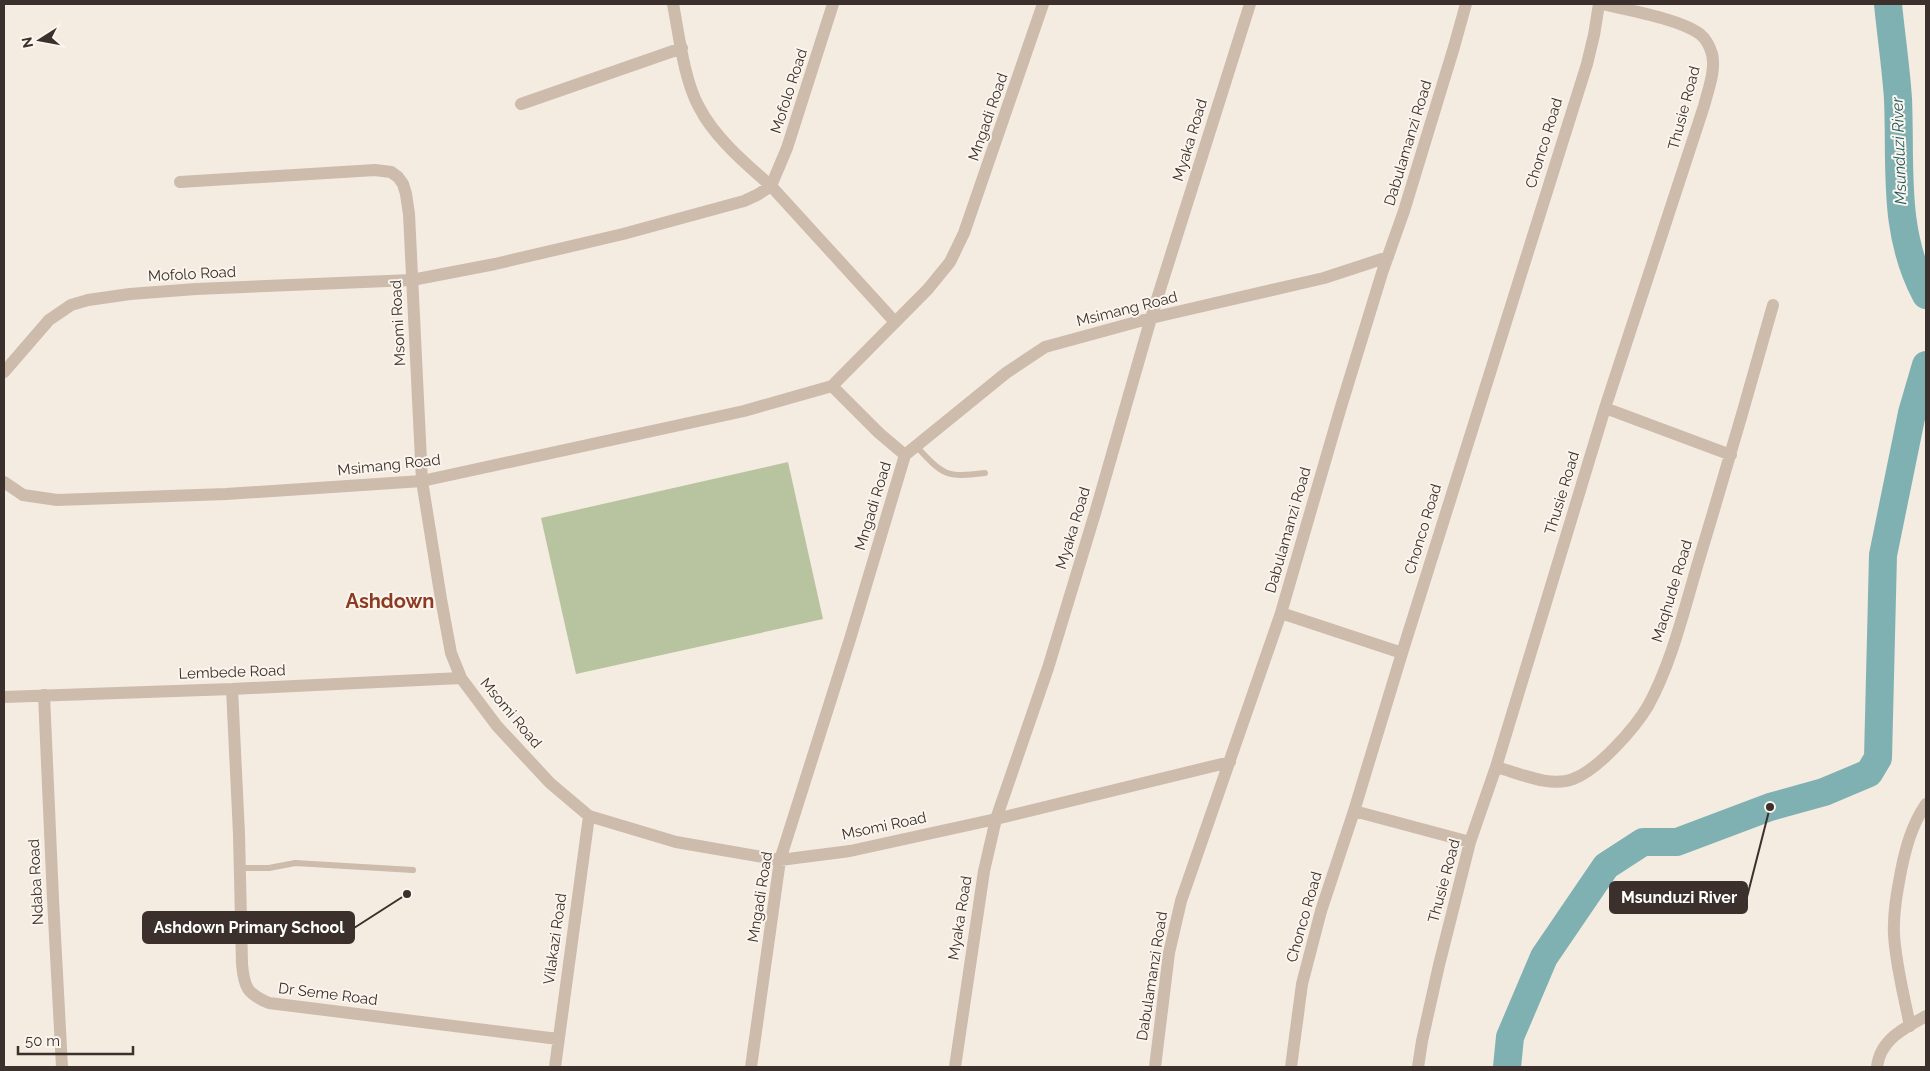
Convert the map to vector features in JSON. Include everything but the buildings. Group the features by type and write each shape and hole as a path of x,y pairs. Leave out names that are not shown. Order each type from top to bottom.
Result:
{"street":[{"path":"672,4 693,93 705,118 895,322"},
{"name":"Mofolo Road","path":"4,372 49,320 71,306 88,300 130,294 196,289 412,280 495,264 623,234 744,201 770,186 787,148 833,4"},
{"name":"Mngadi Road","path":"751,1067 780,860 850,639 905,455 879,433 832,386 928,289 950,262 964,233 1044,4"},
{"name":"Myaka Road","path":"955,1067 984,871 996,819 1048,668 1151,318 1250,4"},
{"name":"Dabulamanzi Road","path":"1154,1067 1170,953 1181,900 1281,613 1340,410 1410,193 1466,4"},
{"name":"Thusie Road","path":"1418,1067 1439,966 1470,842 1496,767 1605,408 1704,106 1712,72 1713,56 1709,45 1702,35 1690,28 1648,15 1600,4"},
{"name":"Chonco Road","path":"1291,1067 1302,984 1321,911 1354,811 1586,64 1600,4"},
{"path":"521,104 682,48"},
{"name":"Msomi Road","path":"180,182 376,170 391,172 403,184 409,214 422,481 449,644 461,678 497,726 550,783 588,816 676,842 780,860 850,851 996,819 1230,762"},
{"name":"Msimang Road","path":"905,455 1006,373 1045,347 1151,318 1324,278 1388,257"},
{"name":"Maqhude Road","path":"1496,767 1552,781 1574,779 1603,760 1636,723 1648,706 1678,630 1731,455 1773,305"},
{"name":"Msimang Road","path":"4,482 23,495 57,500 226,494 422,481 744,411 832,386"},
{"path":"1605,408 1731,455"},
{"path":"1281,613 1402,653"},
{"name":"Lembede Road","path":"4,697 461,678"},
{"name":"Dr Seme Road","path":"232,689 243,978 247,989 254,997 269,1003 558,1039"},
{"name":"Ndaba Road","path":"44,695 62,1067"},
{"path":"1910,1026 1894,936 1896,900 1906,843 1917,817 1926,804"},
{"path":"1354,811 1470,842"},
{"name":"Vilakazi Road","path":"555,1067 588,816"},
{"path":"1877,1067 1882,1049 1896,1034 1926,1016"}],"lane":[{"path":"916,446 936,468 948,474 957,476 985,473"},
{"path":"240,868 269,868 296,862 413,870"}],"green space":[{"path":"788,462 823,619 576,674 541,518"}],"waterway":[{"name":"Msunduzi River","path":"1888,4 1898,99 1900,199 1903,223 1915,271 1926,295"},
{"name":"Msunduzi River","path":"1507,1067 1510,1037 1544,957 1606,866 1643,842 1677,842 1770,807 1824,792 1869,773 1878,758 1883,555 1912,413 1926,365"}],"place":[{"name":"Msunduzi River","path":"1770,807"},
{"name":"Ashdown Primary School","path":"407,894"}],"district":[{"name":"Ashdown","path":"390,601"}]}
